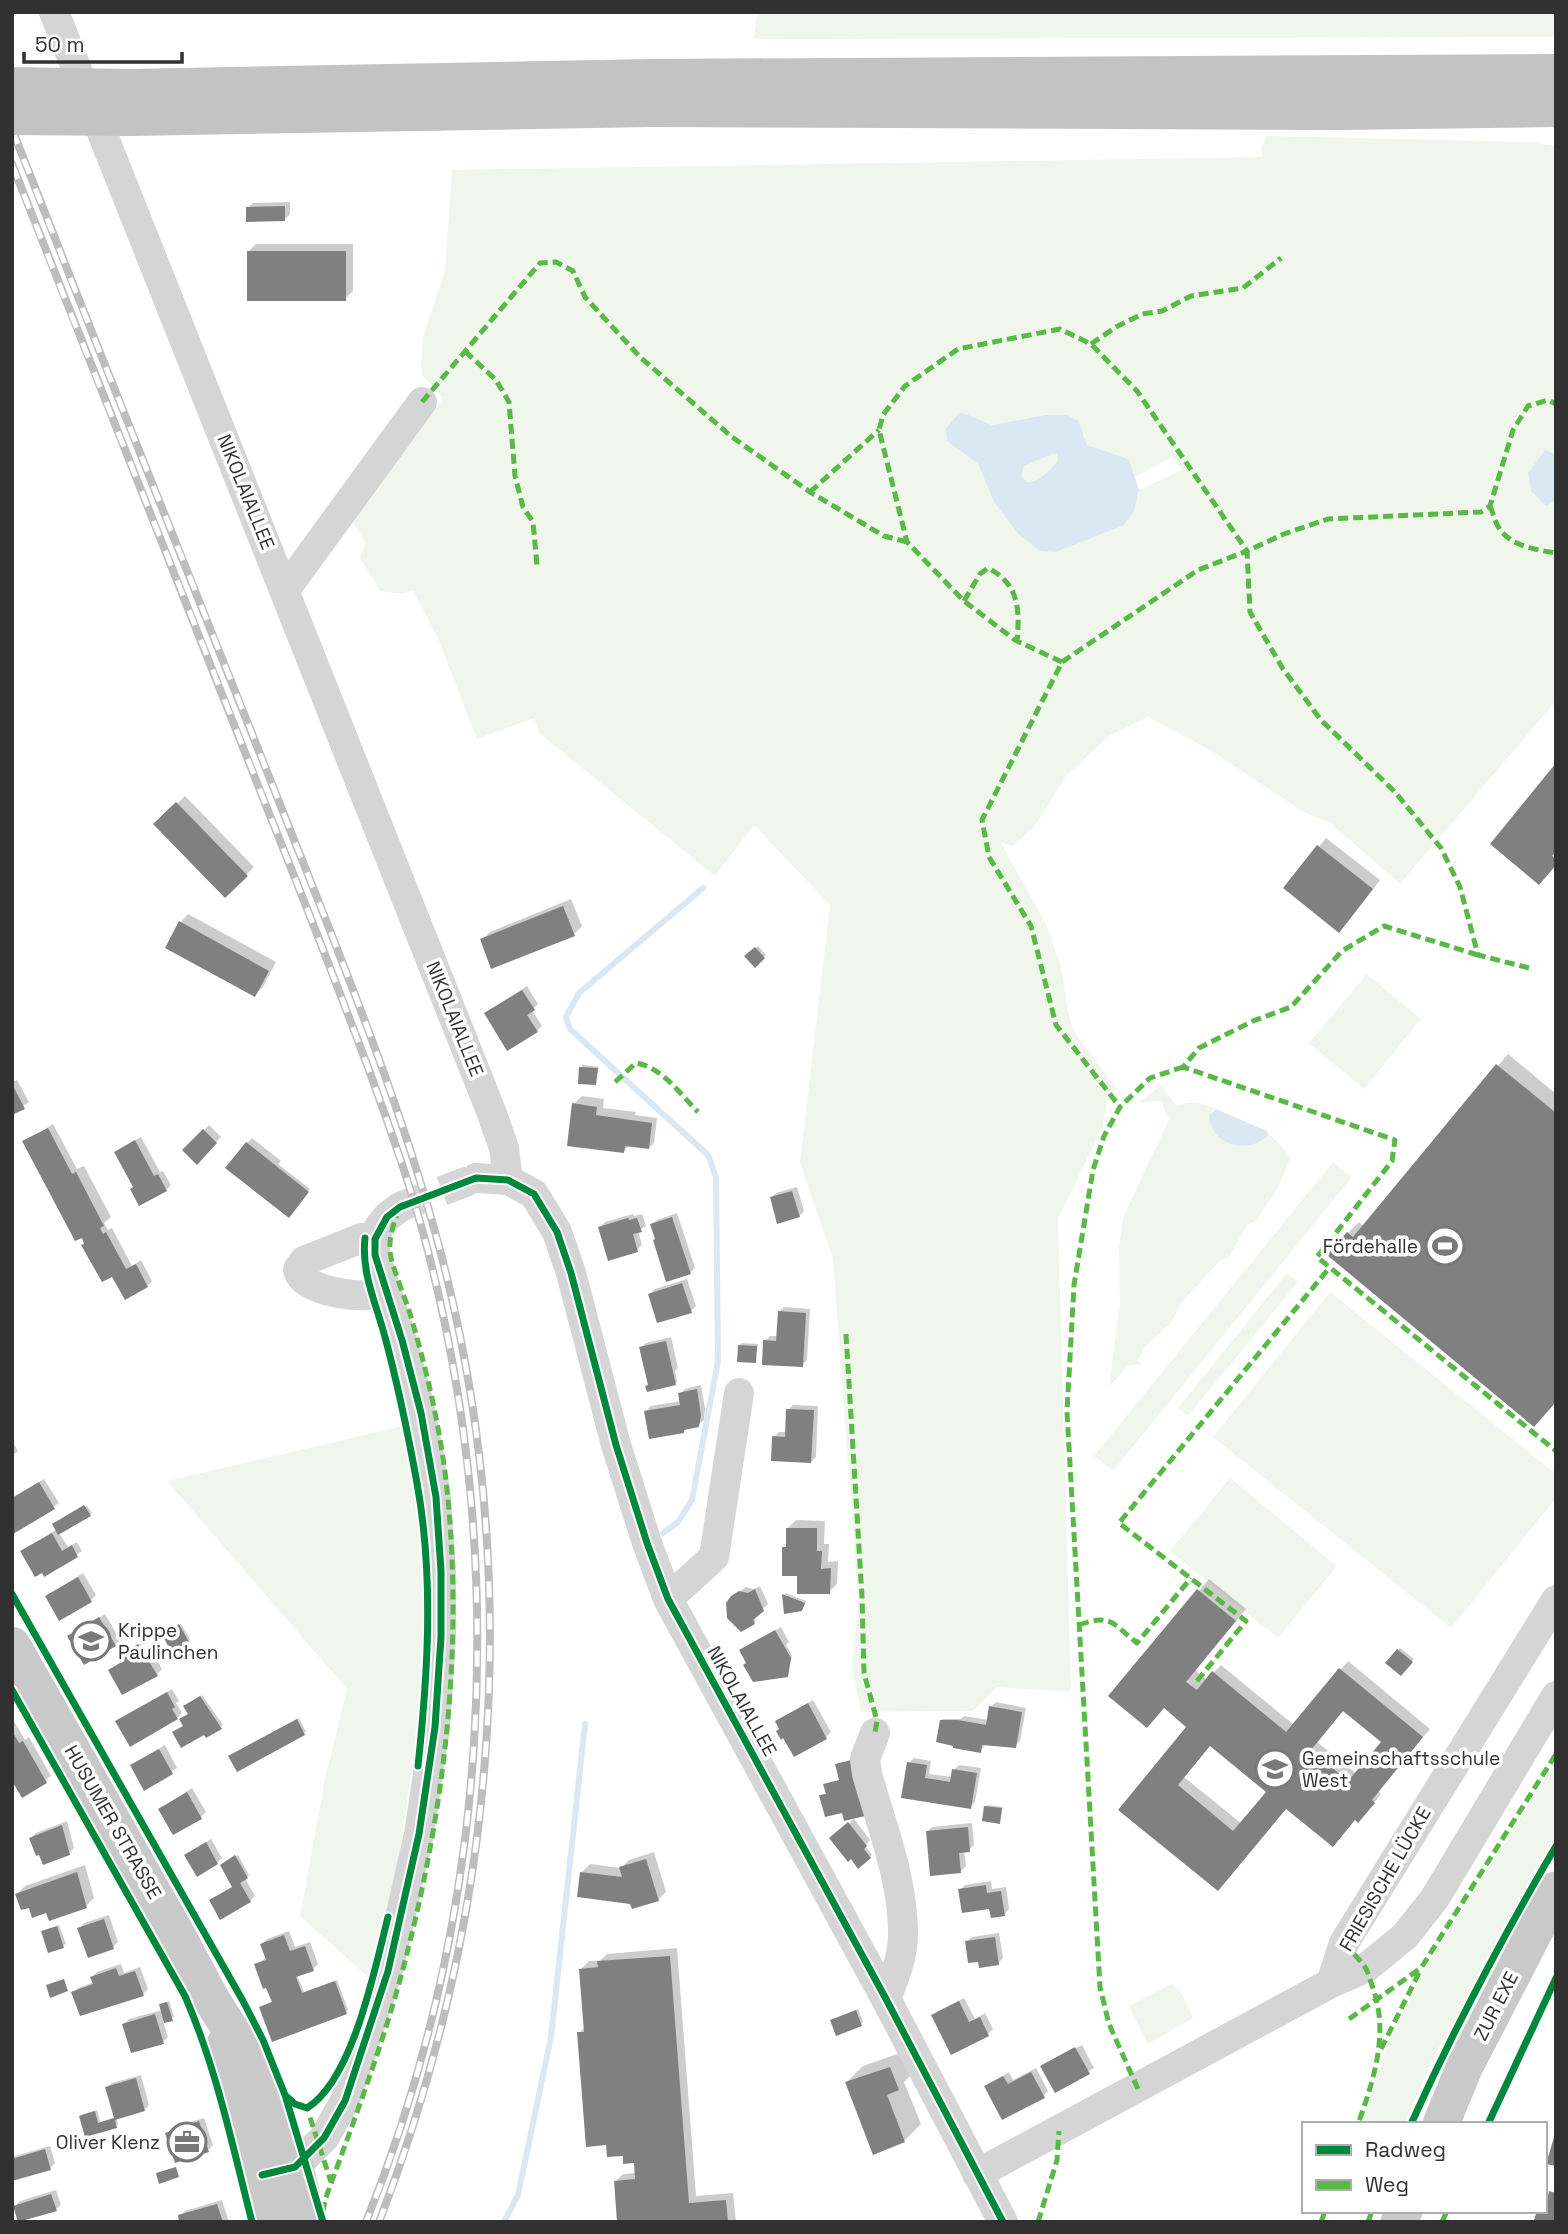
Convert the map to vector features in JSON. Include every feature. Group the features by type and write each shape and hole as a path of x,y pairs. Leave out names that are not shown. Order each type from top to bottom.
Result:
{"highway":[{"path":"12,116 129,102 649,78 1556,73"},
{"path":"12,86 129,102 1311,111 1556,108"},
{"path":"1458,109 1556,127"}],"main road":[{"name":"HUSUMER STRASSE","path":"12,1645 170,1922 211,2000 262,2079 279,2171 308,2222"},
{"name":"ZUR EXE","path":"1442,2122 1464,2068 1556,1891"},
{"name":"HUSUMER STRASSE","path":"270,2222 279,2171"}],"street":[{"name":"NIKOLAIALLEE","path":"54,12 491,1111 504,1148 508,1180 534,1194 557,1232 571,1273 620,1458 646,1543 668,1599 886,1999 1003,2222"},
{"path":"285,590 422,402"},
{"path":"476,1178 508,1180"},
{"path":"279,2171 324,2138 345,2101 367,2040 388,1971 419,1834 435,1727 442,1637 436,1497 421,1413 402,1340 374,1255 374,1239 379,1227 400,1207"},
{"path":"374,1239 362,1238 304,1261 298,1269 299,1276 305,1282 334,1292 368,1295 385,1290"},
{"path":"668,1599 714,1557 739,1393"},
{"name":"FRIESISCHE LÜCKE","path":"1331,1983 1344,1943 1556,1600"},
{"name":"FRIESISCHE LÜCKE","path":"977,2174 1331,1983 1366,1968 1405,1936 1435,1898 1556,1696"},
{"path":"875,1733 864,1759 896,1877 902,1911 903,1939 898,1969 886,1999"}],"shaded area":[{"path":"760,12 1556,12 1556,37 754,39 756,19"},
{"path":"1267,136 1531,142 1556,146 1556,455 1545,451 1528,473 1531,491 1546,505 1556,500 1556,701 1400,884 1329,822 1305,813 1210,750 1148,717 1109,736 1066,776 1035,826 1013,846 1001,843 1046,924 1061,967 1073,1030 1117,1089 1108,1099 1102,1128 1058,1219 1071,1692 997,1687 973,1711 861,1712 852,1668 858,1601 833,1258 800,1163 830,905 754,825 715,876 539,733 534,718 477,739 439,641 413,590 403,594 380,591 360,558 366,543 351,520 443,398 422,375 421,367 423,337 445,271 452,170 1262,157 1261,148","holes":["966,414 992,425 1045,415 1085,434 1086,445 1129,459 1135,477 1172,457 1182,470 1139,490 1134,511 1018,534 994,502 978,464"]},
{"path":"959,413 992,425 1045,415 1066,415 1079,421 1087,445 1129,459 1139,490 1134,511 1124,525 1056,552 1040,551 1018,534 994,502 978,464 947,441 946,429","holes":["1057,454 1058,461 1040,478 1026,482 1021,476 1024,466"]},
{"path":"1545,450 1556,455 1556,500 1546,506 1531,491 1528,473"},
{"path":"1057,454 1059,461 1040,478 1026,482 1020,476 1024,466"},
{"path":"1367,974 1421,1019 1364,1089 1309,1043"},
{"path":"1161,1085 1177,1106 1192,1102 1201,1103 1216,1109 1211,1111 1268,1135 1267,1131 1291,1157 1278,1188 1256,1221 1247,1225 1229,1257 1221,1260 1180,1304 1172,1322 1145,1347 1138,1361 1143,1364 1128,1366 1109,1387 1120,1302 1119,1248 1123,1218 1169,1119 1161,1101 1139,1103"},
{"path":"1216,1109 1267,1131 1268,1135 1260,1141 1241,1146 1223,1140 1211,1125 1209,1115"},
{"path":"1333,1162 1352,1177 1113,1471 1094,1456"},
{"path":"1287,1273 1298,1282 1188,1416 1178,1408"},
{"path":"1330,1292 1556,1474 1556,1498 1451,1628 1213,1437"},
{"path":"407,1425 426,1567 418,1724 394,1893 368,1977 300,1916 325,1779 347,1689 167,1481"},
{"path":"1230,1478 1337,1566 1278,1638 1170,1551"},
{"path":"1556,1762 1556,1838 1435,2055 1405,2122 1362,2122 1388,2044 1424,1969"},
{"path":"1172,1984 1181,1992 1193,2018 1148,2044 1129,2006"}],"building":[{"path":"285,206 285,221 246,222 246,207"},
{"path":"247,251 346,251 346,301 247,301"},
{"path":"1556,763 1556,852 1552,856 1556,859 1556,865 1539,885 1490,844"},
{"path":"176,802 248,876 225,898 153,824"},
{"path":"1317,845 1373,889 1339,933 1283,888"},
{"path":"563,906 575,936 491,969 480,939"},
{"path":"179,921 269,971 255,997 165,948"},
{"path":"755,947 765,958 755,968 744,956"},
{"path":"522,990 535,1010 527,1015 538,1032 507,1051 484,1013"},
{"name":"Fördehalle","path":"1496,1064 1556,1113 1556,1402 1534,1427 1327,1255 1347,1232 1353,1237"},
{"path":"579,1067 598,1068 596,1085 578,1084"},
{"path":"12,1084 25,1109 12,1115"},
{"path":"572,1103 597,1107 596,1115 652,1123 649,1149 625,1146 624,1153 567,1146"},
{"path":"48,1128 72,1174 76,1172 104,1226 100,1228 103,1234 106,1232 126,1269 136,1264 148,1287 125,1300 112,1277 102,1282 81,1245 84,1244 82,1238 75,1241 22,1141"},
{"path":"203,1129 217,1143 197,1165 182,1150"},
{"path":"135,1140 154,1176 158,1174 167,1191 139,1206 130,1189 133,1187 114,1152"},
{"path":"246,1142 309,1192 289,1218 225,1168"},
{"path":"792,1191 800,1217 777,1224 770,1197"},
{"path":"672,1217 691,1274 666,1282 650,1224"},
{"path":"637,1218 642,1232 633,1234 638,1252 608,1261 598,1227"},
{"path":"682,1283 692,1313 657,1323 648,1294"},
{"path":"778,1311 806,1313 803,1367 762,1365 763,1340 776,1341"},
{"path":"666,1341 676,1385 647,1392 645,1386 648,1385 639,1347"},
{"path":"738,1345 757,1346 756,1363 737,1362"},
{"path":"697,1389 701,1415 699,1427 684,1430 684,1433 649,1439 644,1411 680,1405 678,1393"},
{"path":"786,1409 814,1410 811,1463 771,1461 772,1436 785,1437"},
{"path":"39,1482 55,1509 13,1534 12,1498"},
{"path":"84,1505 91,1516 58,1535 52,1524"},
{"path":"786,1528 817,1528 817,1551 822,1551 821,1569 831,1568 830,1594 797,1594 797,1576 782,1576 782,1547 786,1547"},
{"path":"52,1533 62,1551 72,1545 78,1557 44,1577 42,1573 35,1577 20,1551"},
{"path":"78,1577 92,1602 59,1621 45,1596"},
{"path":"755,1589 764,1611 753,1620 755,1624 741,1632 727,1618 726,1603 739,1591 748,1593"},
{"name":"Gemeinschaftsschule West","path":"1197,1589 1236,1621 1186,1682 1197,1690 1212,1671 1286,1732 1339,1668 1423,1737 1372,1800 1375,1803 1358,1823 1355,1820 1333,1847 1286,1809 1218,1891 1118,1810 1186,1727 1164,1708 1147,1728 1108,1696","holes":["1343,1711 1381,1742 1348,1781 1311,1750","1210,1746 1266,1792 1233,1831 1178,1785"]},
{"path":"782,1594 805,1603 802,1611 784,1614"},
{"name":"Krippe Paulinchen","path":"99,1617 116,1646 84,1665 67,1636"},
{"path":"179,1624 189,1642 171,1652 162,1634"},
{"path":"775,1630 791,1658 788,1677 753,1682 743,1665 746,1663 739,1650"},
{"path":"138,1644 158,1676 122,1695 108,1670 120,1663 116,1656"},
{"path":"1397,1649 1413,1662 1401,1676 1385,1663"},
{"path":"167,1692 178,1719 130,1747 115,1721"},
{"path":"200,1696 222,1729 206,1738 204,1735 181,1748 172,1732 183,1726 179,1719 188,1714 183,1706"},
{"path":"808,1703 827,1739 794,1757 776,1731 779,1729 775,1721"},
{"path":"989,1706 1022,1712 1016,1748 982,1745 981,1753 936,1742 940,1720 986,1725"},
{"path":"297,1719 305,1735 237,1772 228,1756"},
{"path":"12,1731 19,1743 23,1741 47,1783 22,1798 12,1781"},
{"path":"159,1749 173,1774 144,1791 130,1765"},
{"path":"851,1760 865,1816 844,1821 842,1813 825,1817 819,1795 826,1794 823,1784 839,1780 835,1764"},
{"path":"907,1762 927,1765 925,1778 950,1782 952,1769 977,1773 971,1809 901,1798"},
{"path":"187,1792 202,1819 173,1835 158,1809"},
{"path":"984,1806 1002,1808 1000,1824 982,1821"},
{"path":"848,1822 867,1846 864,1849 871,1858 858,1869 851,1859 848,1862 829,1838"},
{"path":"62,1825 70,1855 43,1865 29,1838"},
{"path":"968,1827 970,1852 959,1853 961,1873 930,1876 926,1831"},
{"path":"206,1842 218,1864 197,1877 184,1855"},
{"path":"235,1855 248,1878 240,1883 251,1902 220,1920 209,1900 232,1887 220,1865"},
{"path":"646,1859 659,1901 632,1909 630,1904 577,1897 580,1872 622,1877 619,1867"},
{"path":"77,1872 87,1908 49,1921 46,1913 32,1918 29,1908 21,1910 15,1894"},
{"path":"986,1885 987,1893 1001,1891 1005,1916 991,1918 989,1909 962,1913 958,1889"},
{"path":"104,1919 114,1949 88,1958 77,1928"},
{"path":"57,1926 64,1948 48,1953 41,1931"},
{"path":"284,1935 290,1951 305,1946 314,1971 296,1977 302,1993 335,1981 347,2014 272,2042 259,2007 272,2002 266,1988 263,1989 254,1964 266,1960 260,1944"},
{"path":"995,1937 999,1965 979,1968 978,1962 968,1963 965,1941"},
{"path":"670,1956 689,2203 726,2200 728,2222 617,2222 614,2181 635,2179 634,2163 623,2164 623,2156 607,2157 606,2145 586,2147 577,2032 584,2032 579,1969 598,1967 597,1961"},
{"path":"116,1968 119,1976 135,1971 144,1996 80,2016 71,1992 93,1984 90,1977"},
{"path":"64,1979 68,1991 50,1998 46,1985"},
{"path":"959,2001 969,2022 980,2017 989,2036 951,2055 931,2015"},
{"path":"167,2002 173,2021 164,2023 159,2004"},
{"path":"856,2010 862,2026 836,2036 830,2020"},
{"path":"155,2014 164,2044 131,2053 122,2024"},
{"path":"1075,2047 1090,2074 1055,2093 1040,2066"},
{"path":"890,2067 899,2090 887,2095 905,2142 873,2155 845,2082"},
{"path":"1031,2072 1045,2098 1002,2120 984,2086 1003,2076 1008,2084"},
{"path":"136,2078 145,2111 115,2120 117,2128 85,2137 79,2116 95,2111 98,2123 114,2118 105,2087"},
{"path":"199,2121 209,2152 175,2163 165,2133"},
{"path":"1556,2130 1556,2166 1547,2164"},
{"path":"45,2149 51,2170 12,2181 12,2159"},
{"path":"176,2167 179,2177 159,2184 156,2173"},
{"path":"1549,2191 1556,2193 1556,2222 1534,2220 1536,2213 1547,2213"},
{"path":"51,2194 57,2211 18,2222 13,2206"},
{"path":"217,2204 223,2222 179,2222 178,2215"}],"waterway":[{"path":"663,1533 678,1522 692,1500 718,1361 716,1177 708,1155 570,1029 566,1017 579,993 703,888"},
{"path":"504,2222 518,2195 551,2037 585,1724"}],"tunnel":[{"path":"400,1207 476,1178"}],"railway":[{"path":"12,129 318,899 384,1073 440,1250 467,1372 483,1494 490,1617 486,1741 473,1863 451,1985 420,2104 379,2222"},
{"path":"12,164 369,1070 423,1231 455,1375 471,1497 477,1620 474,1743 461,1866 439,1987 407,2106 366,2222"}],"marked path":[{"path":"1091,344 1142,314 1162,311 1191,296 1243,288 1281,258"},
{"path":"422,402 540,263 556,262 573,271 585,297 640,357 732,437 810,492 884,536 907,542"},
{"path":"1062,662 1015,640 964,601 907,542 879,430 883,415 905,386 958,349 1060,329 1091,344 1137,391 1247,551 1198,570 1062,662 982,820 989,857 1031,926 1056,1025 1120,1107"},
{"path":"465,351 496,380 509,402 515,476 523,507 533,522 537,565"},
{"path":"1529,968 1478,955 1460,887 1441,848 1395,792 1321,720 1283,669 1250,612 1247,551 1284,534 1328,519 1481,512 1490,506 1513,430 1528,406 1548,400 1556,404"},
{"path":"810,492 879,430"},
{"path":"1490,506 1499,528 1510,539 1524,546 1556,553"},
{"path":"964,601 980,574 988,568 998,574 1012,590 1015,599 1017,642"},
{"path":"1478,955 1384,926 1342,951 1291,1007 1253,1021 1199,1048 1183,1067 1395,1140 1392,1161 1317,1257 1556,1451"},
{"path":"615,1082 636,1063 645,1066 670,1082 698,1112"},
{"path":"1138,2089 1109,2024 1100,1987 1067,1412 1074,1285 1093,1170 1104,1136 1120,1107 1150,1078 1183,1067"},
{"path":"323,2212 404,1965 431,1844 448,1720 453,1596 445,1472 427,1374 390,1252 391,1233 397,1216"},
{"path":"1197,1681 1246,1621 1119,1523 1330,1267"},
{"path":"846,1334 864,1673 877,1721 875,1733"},
{"path":"1079,1625 1105,1620 1117,1626 1137,1643 1191,1578"},
{"path":"1349,2019 1421,1968 1556,1754"},
{"path":"1344,1943 1368,1972 1380,2022 1378,2056 1359,2122"},
{"path":"1381,2049 1420,1971"},
{"path":"302,2107 307,2108 331,2182"},
{"path":"1038,2222 1057,2160 1059,2131"},
{"path":"1321,2222 1324,2213"},
{"path":"1368,2222 1371,2213"},
{"path":"1442,2222 1446,2213"}],"cycle path":[{"path":"262,2175 295,2167 324,2138 345,2101 388,1971 419,1834 435,1727 441,1637 441,1571 436,1497 421,1413 402,1340 375,1255 375,1239 387,1217 400,1207 476,1178 508,1180 534,1194 557,1232 571,1273 616,1445 668,1599 886,1999 1003,2222"},
{"path":"365,1238 367,1276 385,1337 414,1465 426,1554 428,1624 418,1766"},
{"path":"12,1594 243,2001 263,2040 285,2095 295,2104 307,2108 323,2094 337,2074 360,2021 388,1917"},
{"path":"12,1690 185,1996 215,2079 252,2222"},
{"path":"1412,2122 1480,1983 1556,1846"},
{"path":"1489,2122 1556,1978"},
{"path":"285,2095 323,2222"}],"place":[{"name":"Fördehalle","path":"1445,1246"},
{"name":"Krippe Paulinchen","path":"91,1641"},
{"name":"Gemeinschaftsschule West","path":"1275,1769"},
{"name":"Oliver Klenz","path":"187,2142"}]}
